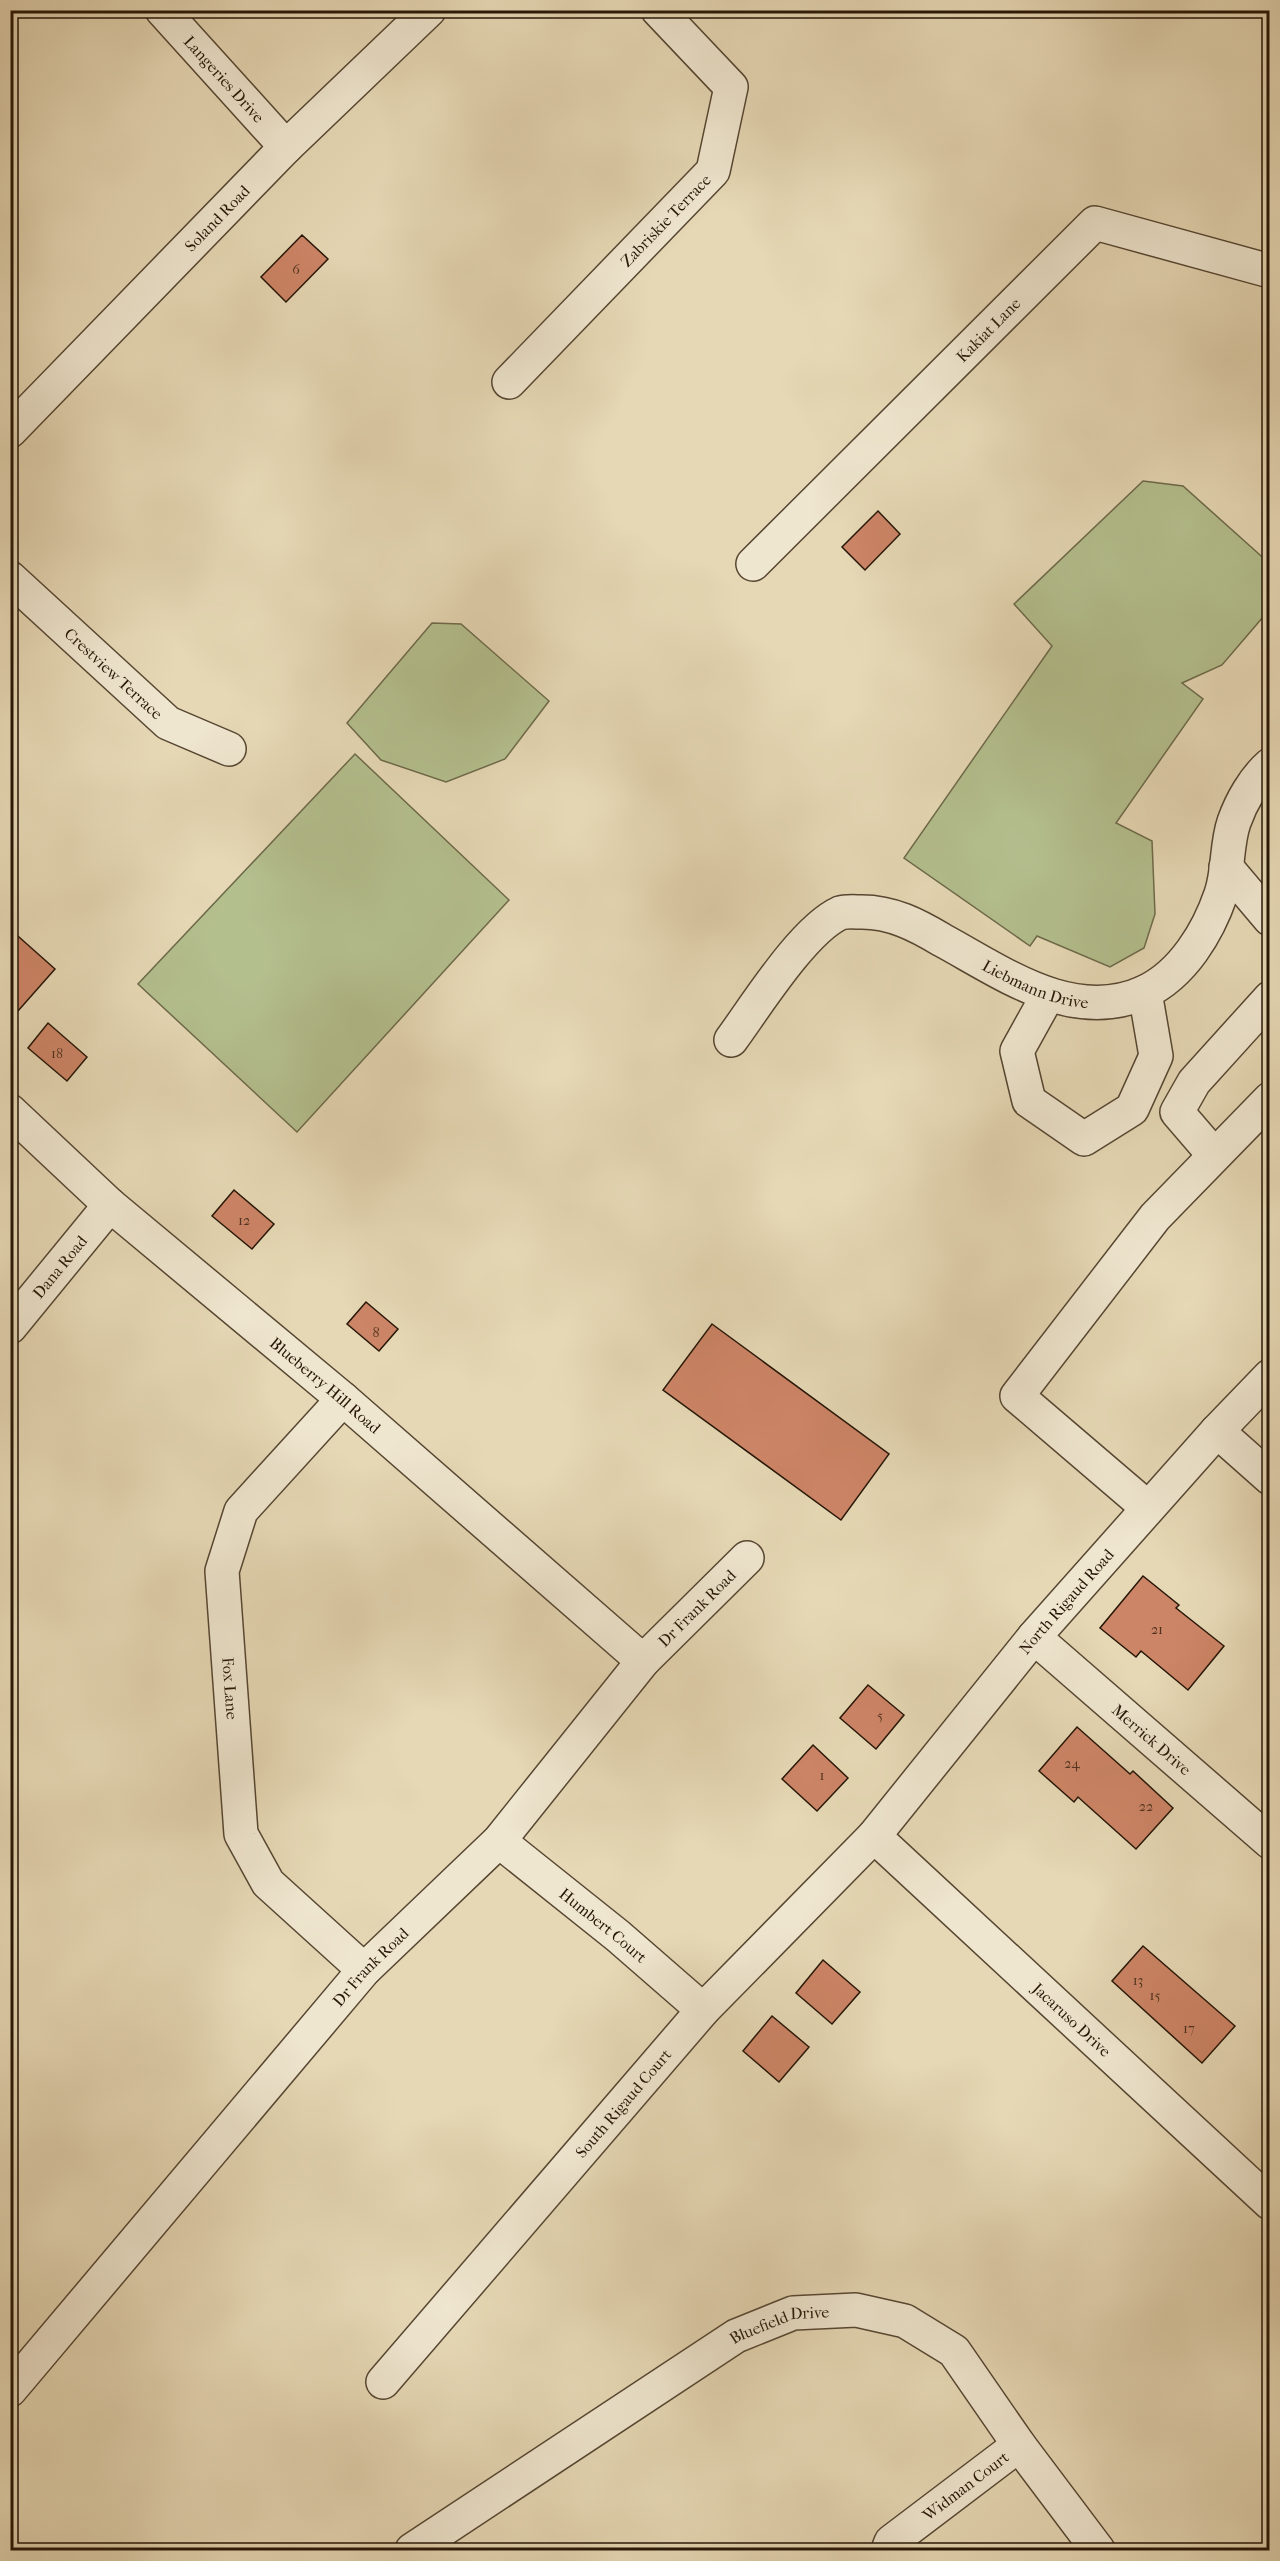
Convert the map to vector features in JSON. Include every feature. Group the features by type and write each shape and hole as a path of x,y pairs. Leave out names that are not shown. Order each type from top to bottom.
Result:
{"street":[{"name":"Langeries Drive","path":"162,10 286,147"},
{"name":"Soland Road","path":"10,431 286,147 429,10"},
{"name":"Zabriskie Terrace","path":"509,382 713,171 732,87 658,10"},
{"name":"Kakiat Lane","path":"753,564 1095,223 1269,271"},
{"name":"Crestview Terrace","path":"10,578 168,723 229,749"},
{"name":"Liebmann Drive","path":"731,1040 808,936 841,912 883,912 922,928 1048,995 1078,1002 1089,1002 1119,1000 1145,992 1184,962 1204,934 1221,892 1233,823 1249,789 1269,765"},
{"path":"1226,867 1269,920"},
{"path":"1048,995 1017,1051 1029,1101 1084,1139 1132,1109 1156,1056 1145,992"},
{"path":"1214,1155 1177,1112 1194,1082 1269,998"},
{"path":"1148,1508 1039,1412 1017,1396 1155,1217 1269,1099"},
{"name":"Blueberry Hill Road","path":"10,1111 110,1205 343,1399 643,1661"},
{"name":"Dana Road","path":"10,1328 110,1205"},
{"name":"North Rigaud Road","path":"874,1836 1034,1637 1216,1431 1269,1376"},
{"name":"Fox Lane","path":"343,1399 241,1511 222,1572 241,1834 268,1883 364,1970"},
{"path":"1216,1431 1269,1478"},
{"name":"Dr Frank Road","path":"10,2390 364,1970 500,1841 643,1661 747,1558"},
{"name":"Merrick Drive","path":"1034,1637 1269,1842"},
{"name":"South Rigaud Court","path":"383,2382 704,2010 874,1836"},
{"name":"Jacaruso Drive","path":"874,1836 1269,2203"},
{"name":"Humbert Court","path":"500,1841 618,1936 704,2010"},
{"name":"Bluefield Drive","path":"412,2550 736,2336 793,2313 856,2310 905,2321 954,2351 1019,2445 1098,2550"},
{"name":"Widman Court","path":"888,2550 891,2542 1019,2445"}],"green space":[{"path":"1143,481 1183,486 1269,563 1269,601 1263,617 1222,665 1182,683 1203,699 1116,823 1152,841 1155,914 1144,948 1110,967 1037,936 1030,946 904,858 1052,646 1014,604"},
{"path":"432,623 461,624 549,701 505,759 446,782 381,760 347,723"},
{"path":"355,754 509,900 297,1132 138,984"}],"building":[{"path":"302,235 328,259 286,302 261,277"},
{"path":"878,511 900,534 865,570 842,547"},
{"path":"10,929 55,969 10,1020"},
{"path":"48,1023 87,1057 67,1081 28,1048"},
{"path":"234,1190 274,1224 252,1249 212,1216"},
{"path":"366,1302 398,1329 379,1351 347,1324"},
{"path":"712,1324 889,1454 841,1520 663,1390"},
{"path":"1143,1576 1179,1605 1176,1608 1224,1646 1188,1690 1141,1651 1136,1657 1100,1628"},
{"path":"868,1685 904,1715 876,1749 840,1718"},
{"path":"1077,1727 1130,1774 1133,1771 1173,1808 1136,1849 1078,1797 1074,1802 1039,1771"},
{"path":"813,1745 848,1778 817,1811 782,1779"},
{"path":"1143,1946 1235,2026 1202,2063 1112,1981"},
{"path":"823,1960 860,1992 832,2024 796,1993"},
{"path":"772,2016 809,2047 779,2082 743,2051"}]}
